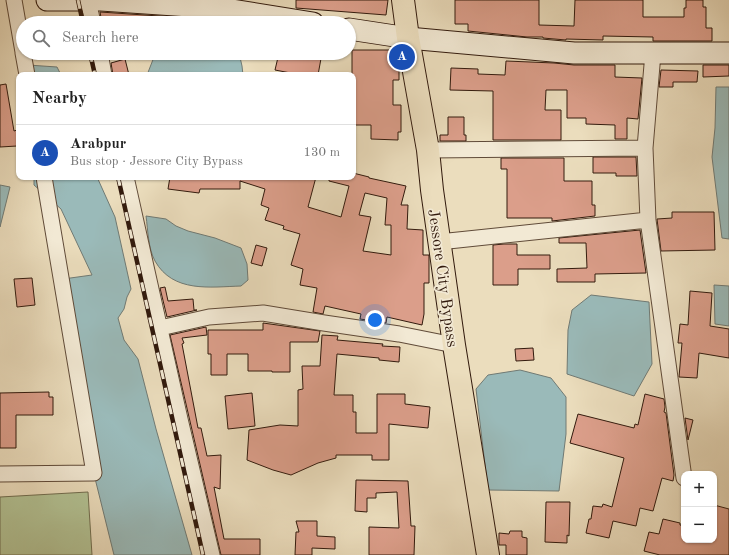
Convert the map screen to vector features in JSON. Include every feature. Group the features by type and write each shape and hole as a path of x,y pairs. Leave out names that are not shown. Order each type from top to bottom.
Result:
{"highway":[{"name":"Jessore City Bypass","path":"403,0 408,38 428,150 432,190 454,345 488,555"}],"street":[{"path":"14,0 17,16"},
{"path":"47,0 101,0 219,8 269,16"},
{"path":"88,0 91,16"},
{"path":"356,30 408,38 574,53 729,53"},
{"path":"653,53 645,148 648,220 683,471"},
{"path":"24,60 26,72"},
{"path":"101,60 103,72"},
{"path":"428,150 645,148"},
{"path":"0,474 94,473 45,180"},
{"path":"127,180 212,555"},
{"path":"439,242 648,220"},
{"path":"160,328 209,317 263,313 400,334 454,345"}],"green space":[{"path":"88,492 92,555 0,555 0,497"}],"water":[{"path":"153,60 241,60 243,72 148,72"},
{"path":"28,65 57,67 60,72 29,72"},
{"path":"716,87 729,87 729,239 722,238 712,157 715,128"},
{"path":"34,180 98,180 115,217 131,289 124,309 118,318 124,340 138,359 156,429 192,555 114,555 85,438 55,288 56,280 92,275 61,209 34,185"},
{"path":"0,185 10,187 0,227"},
{"path":"146,216 166,219 176,226 188,231 215,238 241,248 247,264 248,280 241,286 205,287 193,286 172,279 155,261 150,245"},
{"path":"714,285 729,286 729,326 715,324"},
{"path":"591,295 649,302 652,364 634,396 567,374 568,330 572,310"},
{"path":"520,370 551,378 566,397 566,434 559,491 488,490 476,389 488,375"}],"building":[{"path":"296,0 388,0 386,15 296,8"},
{"path":"455,0 539,0 539,25 574,26 575,0 643,0 643,17 684,17 686,0 703,0 703,7 706,7 706,28 712,28 712,41 653,41 653,37 603,36 603,40 566,40 468,31 468,24 455,24"},
{"path":"100,12 159,16 101,16"},
{"path":"356,50 397,50 399,60 399,80 393,80 393,105 401,105 401,132 398,132 398,140 371,139 371,125 356,125 356,72 352,72 352,60 356,60"},
{"path":"125,60 128,72 112,72 111,63"},
{"path":"277,60 321,60 319,72 285,72 275,70"},
{"path":"506,61 574,65 615,65 615,77 642,78 638,119 627,118 627,139 615,139 615,125 586,124 586,118 567,118 567,90 546,90 545,110 561,110 561,140 493,140 493,91 450,90 451,68 478,69 478,74 505,75"},
{"path":"703,65 729,65 729,76 703,77"},
{"path":"661,70 698,71 697,82 673,82 673,87 659,87"},
{"path":"6,84 14,131 16,130 16,146 0,147 0,85"},
{"path":"448,117 464,117 464,135 466,135 466,141 440,141 440,135 448,135"},
{"path":"593,157 636,157 637,176 616,176 616,173 593,173"},
{"path":"501,158 564,158 564,181 592,181 592,205 595,205 595,216 552,221 552,218 507,218 507,169 501,169"},
{"path":"356,174 406,186 401,205 408,205 407,229 423,230 423,255 429,255 429,283 424,283 424,314 422,325 387,317 386,323 360,319 361,314 325,306 323,314 313,312 317,288 300,285 303,269 291,265 300,234 283,229 284,226 265,220 269,208 261,205 265,189 240,181 240,189 200,189 199,193 168,189 170,180 315,180 308,207 341,217 349,186 329,181 356,180","holes":["365,193 387,198 385,225 391,225 391,255 363,251 371,217 359,215"]},
{"path":"672,212 714,212 715,250 661,251 657,219 672,218"},
{"path":"640,230 646,273 595,274 595,282 557,282 557,269 587,268 586,243 559,243 559,238"},
{"path":"517,244 517,255 550,255 550,269 518,269 518,285 493,285 493,245"},
{"path":"256,245 267,248 262,266 251,263"},
{"path":"32,278 35,305 17,307 14,279"},
{"path":"165,287 168,301 193,299 194,310 197,310 167,317 160,288"},
{"path":"690,291 712,293 710,326 729,329 729,358 699,353 697,378 679,377 682,343 678,343 680,324 688,325"},
{"path":"263,323 320,331 318,342 290,342 290,372 248,371 248,354 227,354 227,375 211,375 211,354 208,354 208,330 263,330"},
{"path":"206,327 207,335 182,338 184,343 182,344 198,428 201,428 207,456 221,455 220,489 214,487 224,539 260,539 260,555 221,555 170,335"},
{"path":"322,335 338,336 337,340 400,347 399,362 379,360 379,358 337,354 334,395 353,395 353,412 356,412 356,433 377,433 377,394 405,394 405,404 430,407 428,428 389,424 389,460 372,460 372,455 336,455 336,458 318,463 291,475 247,460 249,430 280,425 298,426 298,390 303,389 302,366 320,366"},
{"path":"533,348 534,360 516,361 515,349"},
{"path":"49,392 49,397 53,397 53,415 16,415 16,448 0,448 0,393"},
{"path":"252,393 255,426 228,429 225,396"},
{"path":"645,394 664,399 664,412 666,413 674,475 673,481 662,478 653,511 640,508 636,526 613,521 609,538 586,533 589,519 591,519 593,506 602,507 603,504 612,507 624,458 570,443 578,414 634,428 635,424 638,425"},
{"path":"685,418 693,420 688,440"},
{"path":"356,480 408,481 411,526 415,526 414,555 369,555 369,527 399,528 397,492 376,493 376,498 367,498 367,512 355,511"},
{"path":"546,502 570,502 569,536 567,535 567,543 545,542"},
{"path":"717,506 729,509 729,555 660,555 644,551 649,532 659,534 663,519 680,523 681,543 717,543"},
{"path":"296,521 317,521 317,536 335,537 335,549 312,548 312,555 295,555 296,532 299,532"},
{"path":"510,531 522,531 522,537 527,538 527,555 506,555 506,545 499,545 499,533 509,534"}],"railway":[{"path":"78,0 81,16"},
{"path":"92,60 94,72"},
{"path":"119,180 203,555"}],"place":[{"name":"Arabpur","path":"402,57"}]}
